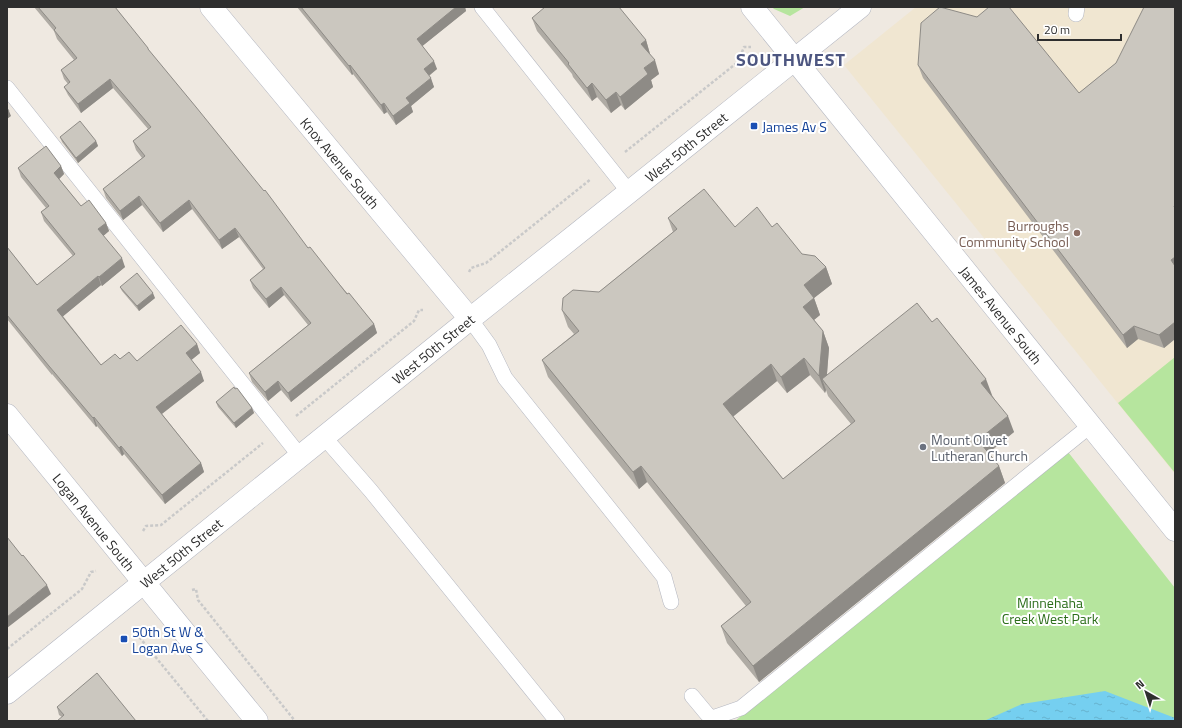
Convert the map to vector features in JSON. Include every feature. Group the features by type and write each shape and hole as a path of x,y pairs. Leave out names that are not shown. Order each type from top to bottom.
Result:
{"street":[{"name":"Knox Avenue South","path":"211,7 470,318"},
{"name":"James Avenue South","path":"752,7 1175,530"},
{"name":"West 50th Street","path":"7,693 470,318 860,7"},
{"name":"Logan Avenue South","path":"7,415 257,721"}],"lane":[{"path":"482,7 629,192"},
{"path":"7,88 300,456"},
{"path":"470,318 489,345 505,378 664,577 671,602"},
{"path":"692,696 712,718 741,708 1091,425"},
{"path":"324,437 371,491 557,721"}],"path":[{"path":"7,649 82,589 91,572 96,571"},
{"path":"192,590 196,589 198,600 295,721"},
{"path":"140,632 140,638 208,721"}],"shaded area":[{"name":"Burroughs Community School","path":"916,7 1175,7 1175,474 844,65"}],"green space":[{"path":"772,7 805,7 790,16"},
{"path":"1175,357 1175,473 1118,403"},
{"name":"Minnehaha Creek West Park","path":"1068,452 1175,588 1175,721 735,721"}],"water":[{"path":"1105,691 1175,718 1175,721 984,721 1022,704"}],"building":[{"path":"38,7 115,7 264,191 265,190 308,248 310,247 347,294 349,293 374,324 288,393 278,381 265,392 249,373 311,323 281,287 266,299 250,280 265,268 235,228 219,240 189,200 160,223 139,196 120,211 103,189 145,156 133,141 151,127 110,79 78,104 64,87 70,82 61,70 77,58 54,30 56,28"},
{"path":"301,7 456,7 417,39 434,61 424,69 431,78 406,98 410,103 393,116 384,103 381,105 350,65 349,66"},
{"path":"545,7 619,7 646,40 641,44 655,60 644,68 648,74 620,97 616,92 606,100 592,83 587,88 568,64 569,63 532,18"},
{"path":"940,7 977,17 989,7 1009,7 1079,93 1116,63 1144,7 1175,7 1175,257 1171,260 1175,266 1175,322 1159,335 1134,326 1123,335 918,65 921,23"},
{"path":"80,121 96,141 76,158 60,137"},
{"path":"46,146 61,166 54,173 81,206 89,200 106,223 98,229 122,258 57,310 101,365 115,354 120,359 129,352 137,361 181,325 197,344 186,353 201,372 156,407 201,463 162,495 121,446 119,448 94,417 93,418 7,315 7,247 37,285 75,254 41,212 49,206 18,168"},
{"name":"Mount Olivet Lutheran Church","path":"704,189 735,227 757,207 772,227 777,223 802,254 815,256 826,267 804,285 814,298 803,307 823,331 819,376 804,358 781,377 771,364 723,404 783,479 855,421 822,379 917,303 932,322 937,318 986,379 981,383 1008,416 978,440 999,466 753,666 721,626 751,602 641,466 633,472 542,360 579,331 562,310 563,298 573,290 599,292 677,229 668,218"},
{"path":"137,273 153,293 137,306 120,287"},
{"path":"234,387 235,389 237,388 252,408 234,423 216,402"},
{"path":"7,537 47,585 7,617"},
{"path":"97,673 136,721 57,721 64,715 57,707"}],"place":[{"name":"James Av S","path":"754,126"},
{"name":"Burroughs Community School","path":"1077,233"},
{"name":"Mount Olivet Lutheran Church","path":"923,447"},
{"name":"50th St W & Logan Ave S","path":"124,639"}],"district":[{"name":"SOUTHWEST","path":"791,59"}]}
